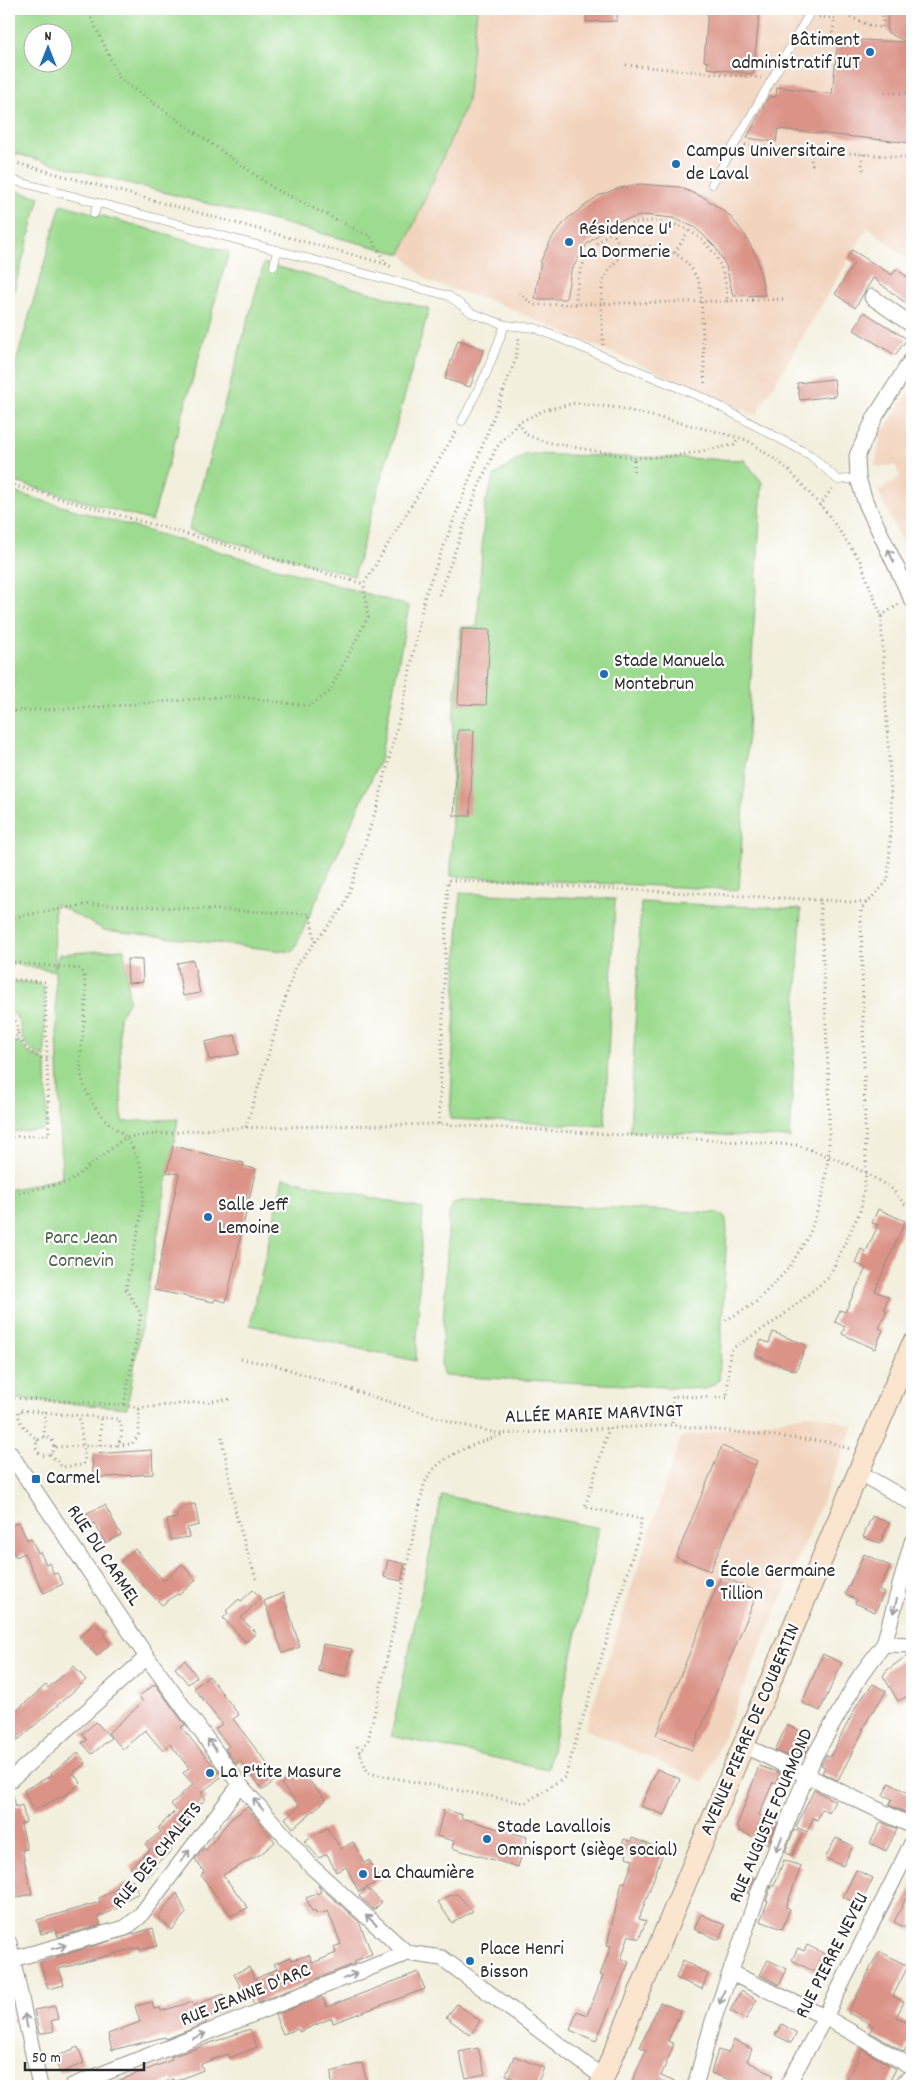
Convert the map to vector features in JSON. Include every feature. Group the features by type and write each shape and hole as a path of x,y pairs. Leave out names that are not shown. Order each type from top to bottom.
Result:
{"street":[{"path":"872,297 912,325"},
{"path":"911,598 865,501 858,478 857,456 874,417 912,359"},
{"name":"AVENUE PIERRE DE COUBERTIN","path":"602,2082 745,1746 912,1345"},
{"name":"RUE DU CARMEL","path":"9,1452 147,1657 240,1785 312,1867 407,1953"},
{"path":"862,1463 912,1503"},
{"name":"RUE AUGUSTE FOURMOND","path":"695,2086 713,2021 761,1886 815,1755 860,1676 884,1644 912,1542"},
{"path":"884,1644 912,1645"},
{"path":"9,1781 147,1657"},
{"path":"745,1746 912,1826"},
{"name":"RUE DES CHALETS","path":"11,1960 125,1928 139,1917 240,1785"},
{"name":"RUE PIERRE NEVEU","path":"787,2086 825,2016 912,1843"},
{"path":"9,1943 11,1960 40,2086"},
{"path":"407,1953 442,1958 602,2082"},
{"name":"RUE JEANNE D'ARC","path":"72,2086 407,1953"},
{"path":"731,1973 825,2016 912,2067"},
{"path":"900,2086 912,2076"}],"lane":[{"path":"712,184 812,9"},
{"path":"10,189 12,180 450,296 472,313 505,324 522,325 603,355 706,399 810,455 838,480 858,478"},
{"path":"94,214 98,203"},
{"path":"274,266 277,250"},
{"path":"462,421 486,374 505,324"}],"path":[{"path":"87,9 120,79 275,189 371,238 386,264"},
{"path":"832,9 871,26 882,28 883,9"},
{"path":"626,65 772,79"},
{"path":"885,92 912,94"},
{"path":"735,144 912,158"},
{"path":"813,150 811,163 814,168"},
{"path":"862,154 864,172"},
{"path":"9,161 386,264 400,272"},
{"path":"576,304 576,288 580,269 590,252 620,226 643,221 661,221 681,226 699,238 714,253 722,268 727,287 727,300"},
{"path":"612,231 625,254"},
{"path":"676,253 688,231"},
{"path":"603,355 604,279 610,269 631,250 647,246 676,253 693,269 698,278 706,399"},
{"path":"519,293 534,305 784,299"},
{"path":"246,1127 296,967 345,905 381,790 405,695 425,595 514,361 522,325"},
{"path":"439,595 481,480 496,448 518,423 546,410 575,403 619,408 746,440 787,468 820,506 860,561 881,616 892,812 888,880 861,910 866,1173 861,1208 829,1277 780,1318 730,1350 727,1398 673,1396 672,1425"},
{"path":"9,711 87,708 233,696 310,706 329,692 368,617 364,584 462,421"},
{"path":"518,423 528,435 546,442 634,458 676,456 720,448 734,445 738,438"},
{"path":"634,458 634,471"},
{"path":"820,506 838,480"},
{"path":"9,484 364,584"},
{"path":"881,616 911,598"},
{"path":"439,1124 448,880 866,903"},
{"path":"723,1322 755,1303 789,1268 810,1233 824,1190 829,1156 828,1045 820,900"},
{"path":"9,918 90,904 310,914 315,942"},
{"path":"9,962 81,969 86,978 87,992 81,1053 82,1078 91,1103 109,1124 126,1136 140,1164 145,1190 126,1288 141,1314 124,1405"},
{"path":"9,979 45,982 49,1135 9,1137"},
{"path":"9,1013 17,1022 18,1032 25,1048 33,1055 47,1059"},
{"path":"9,1047 14,1042 18,1032"},
{"path":"9,1195 69,1182 126,1136 246,1127 439,1124 796,1145 829,1156 866,1173 889,1186 912,1209"},
{"name":"ALLÉE MARIE MARVINGT","path":"241,1359 275,1364 458,1424 501,1434 672,1425 829,1442 862,1463"},
{"path":"9,1398 124,1405 139,1408 232,1399"},
{"path":"54,1447 132,1444 139,1434 139,1408"},
{"path":"38,1440 22,1425 18,1413 24,1409 101,1417 120,1421 121,1439 116,1445"},
{"path":"44,1437 45,1412"},
{"path":"54,1447 51,1440 44,1437 38,1440 36,1446 39,1453 50,1454 62,1467 79,1467 85,1462 81,1446 79,1415"},
{"path":"100,1445 101,1417"},
{"path":"357,1746 368,1773 525,1802 565,1777 639,1534 641,1519 585,1507 609,1428"},
{"path":"360,1753 368,1740 424,1485 429,1473 442,1462 501,1434"},
{"path":"222,1437 237,1519 256,1578"},
{"path":"50,1454 54,1447"}],"shaded area":[{"name":"Campus Universitaire de Laval","path":"477,9 912,9 912,262 868,227 756,415 497,303 429,282 401,254 467,102"},
{"path":"912,387 912,565 878,491 900,477 895,465 875,467 881,435"},
{"name":"École Germaine Tillion","path":"812,1414 854,1426 704,1782 585,1729 681,1437"}],"green space":[{"path":"9,9 477,9 467,102 401,254 9,152"},
{"path":"9,189 40,197 9,309"},
{"path":"61,204 229,252 152,521 9,480 9,387"},
{"path":"264,263 429,309 354,576 189,530"},
{"name":"Stade Manuela Montebrun","path":"526,454 744,460 762,482 739,890 451,876 453,721 461,627 477,627 485,503 495,475"},
{"name":"Parc Jean Cornevin","path":"9,491 409,606 380,760 293,952 104,930 54,903 55,968 59,954 124,949 129,1000 119,1018 122,1122 178,1119 127,1408 15,1399 9,1411 9,1190 62,1178 55,971 9,963"},
{"path":"460,893 615,899 605,1126 450,1119"},
{"path":"641,902 801,909 790,1138 630,1131"},
{"path":"9,981 36,983 44,988 45,1057 35,1053 28,1047 15,1015 9,1010"},
{"path":"18,1040 28,1053 46,1061 47,1126 43,1130 9,1132 9,1051"},
{"path":"283,1178 423,1209 416,1361 250,1325"},
{"path":"466,1201 719,1213 726,1219 727,1231 719,1380 706,1389 444,1376 441,1366 449,1215 453,1204"},
{"path":"442,1495 599,1528 548,1769 391,1736"}],"building":[{"path":"586,9 617,9 617,21 586,22"},
{"path":"708,9 760,9 753,74 707,68 708,62 704,61"},
{"path":"888,9 912,9 912,143 778,129 776,142 747,138 769,96 776,97 777,87 832,94 838,39 906,42 887,32"},
{"name":"Résidence U' La Dormerie","path":"640,184 679,187 705,198 729,215 745,235 757,258 765,295 733,296 726,266 716,248 702,234 694,227 673,218 644,215 613,223 587,244 571,271 566,299 535,299 541,260 552,238 567,219 598,196 619,188"},
{"path":"852,250 892,275 896,269 912,280 912,308 873,278 855,308 835,294 854,263 847,258"},
{"path":"864,312 907,339 895,355 854,330"},
{"path":"458,340 484,349 470,387 445,379"},
{"path":"834,379 836,396 800,400 797,383"},
{"path":"462,629 490,630 486,705 458,704"},
{"path":"458,730 474,730 470,816 454,816"},
{"path":"127,959 142,960 143,982 128,983"},
{"path":"193,960 200,993 183,996 177,963"},
{"path":"235,1035 239,1054 209,1060 205,1042"},
{"name":"Salle Jeff Lemoine","path":"173,1146 244,1163 243,1166 256,1169 226,1302 215,1299 214,1302 154,1290 179,1174 167,1172"},
{"path":"878,1209 905,1221 875,1291 889,1297 884,1309 887,1311 879,1328 883,1330 875,1349 842,1334 845,1327 835,1322 840,1310 845,1312 866,1268 855,1263 861,1249 866,1252 878,1225 872,1223"},
{"path":"773,1332 806,1345 796,1371 755,1355 761,1340 769,1343"},
{"path":"722,1446 757,1461 710,1571 676,1557"},
{"path":"152,1450 153,1474 93,1478 92,1454"},
{"path":"195,1504 199,1525 187,1528 189,1537 171,1540 167,1520 177,1518 176,1514 185,1506"},
{"path":"105,1505 121,1535 105,1543 95,1524 73,1519"},
{"path":"872,1516 889,1523 880,1543 863,1537"},
{"path":"19,1522 27,1540 31,1538 38,1553 40,1552 46,1564 49,1563 54,1574 57,1573 63,1584 44,1593 24,1553 16,1557 9,1544 9,1526"},
{"path":"135,1549 164,1581 182,1564 196,1580 179,1595 177,1594 162,1605 120,1562"},
{"path":"864,1554 890,1566 879,1590 884,1592 875,1612 855,1603 857,1600 845,1594"},
{"path":"388,1560 405,1564 401,1581 384,1577"},
{"path":"721,1576 758,1592 692,1750 656,1735"},
{"path":"253,1590 261,1598 241,1618 256,1633 246,1642 223,1618 228,1613 226,1611"},
{"path":"283,1593 300,1647 283,1653 264,1601"},
{"path":"95,1623 105,1633 103,1635 110,1644 97,1656 79,1637"},
{"path":"323,1644 352,1649 346,1676 318,1671"},
{"path":"823,1654 842,1663 820,1711 802,1703"},
{"path":"909,1654 912,1654 912,1694 898,1701 883,1676 886,1671"},
{"path":"185,1660 197,1677 188,1684 175,1668"},
{"path":"74,1666 86,1680 9,1748 9,1717 46,1685 48,1688"},
{"path":"209,1676 239,1715 233,1719 278,1778 263,1790 240,1761 236,1764 225,1749 229,1746 215,1729 222,1724 194,1688"},
{"path":"155,1684 185,1725 181,1727 222,1776 201,1793 206,1799 189,1814 193,1819 167,1843 172,1851 154,1865 157,1868 142,1881 130,1867 150,1850 145,1844 161,1832 158,1828 176,1810 171,1804 193,1784 183,1773 189,1768 170,1744 163,1751 145,1730 123,1749 108,1733 143,1702 139,1696"},
{"path":"873,1684 886,1691 862,1729 864,1729 838,1780 822,1773 825,1767 821,1765 826,1755 830,1757 858,1703"},
{"path":"96,1722 111,1738 92,1754 82,1743 87,1740 82,1734"},
{"path":"787,1725 808,1734 803,1744 809,1747 804,1757 793,1753 791,1758 775,1750"},
{"path":"78,1753 86,1763 73,1773 81,1783 67,1794 34,1810 24,1790 52,1775 51,1773"},
{"path":"759,1766 780,1773 776,1783 773,1782 759,1815 777,1823 768,1844 738,1830 739,1827 737,1826"},
{"path":"299,1769 326,1800 293,1828 285,1818 300,1806 281,1784"},
{"path":"657,1769 680,1779 665,1815 641,1806"},
{"path":"889,1783 912,1795 905,1812 889,1805 892,1799 883,1795"},
{"path":"814,1790 835,1801 829,1813 822,1809 817,1820 813,1818 807,1832 796,1827"},
{"path":"13,1795 16,1807 22,1805 26,1822 21,1824 27,1849 22,1850 32,1894 14,1898 9,1871 9,1796"},
{"path":"247,1807 275,1842 261,1854 223,1875 248,1908 231,1916 201,1875 204,1872 195,1859 204,1848 206,1850 230,1820"},
{"name":"Stade Lavallois Omnisport (siège social)","path":"444,1809 462,1815 461,1818 527,1837 518,1867 452,1848 454,1841 437,1836"},
{"path":"881,1822 897,1829 886,1851 870,1843"},
{"path":"327,1828 341,1849 353,1842 364,1863 369,1860 380,1880 359,1892 346,1867 336,1872 327,1854 319,1858 304,1841"},
{"path":"794,1830 803,1833 792,1856 785,1852"},
{"path":"632,1838 664,1850 639,1919 646,1921 639,1939 629,1935 621,1959 629,1962 596,2041 570,2030 577,2011 587,2015 603,1976 600,1975 611,1946 607,1945 622,1882 625,1883 633,1860 626,1857 627,1854 620,1852 624,1839 631,1842"},
{"path":"836,1838 853,1846 843,1866 825,1858"},
{"path":"784,1860 801,1866 786,1907 790,1909 782,1929 760,1921 768,1901 766,1901 771,1886 774,1886"},
{"path":"856,1870 873,1878 860,1905 843,1897"},
{"path":"747,1876 754,1878 748,1894 743,1889"},
{"path":"132,1880 139,1893 121,1902 123,1906 98,1917 101,1925 58,1937 56,1930 41,1934 37,1920 100,1902 99,1898"},
{"path":"318,1885 359,1922 372,1954 355,1961 356,1963 254,2004 247,1986 241,1988 234,1974 249,1967 255,1979 277,1969 274,1964 290,1957 292,1960 309,1955 313,1963 336,1953 334,1947 341,1944 328,1911 316,1914 315,1910 312,1911 306,1898 321,1892"},
{"path":"912,1886 912,1931 894,1922"},
{"path":"367,1888 382,1902 374,1910 359,1896"},
{"path":"177,1893 186,1913 172,1930 158,1917"},
{"path":"453,1894 457,1894 473,1911 452,1923 438,1902"},
{"path":"701,1914 725,1925 719,1940 694,1929"},
{"path":"153,1928 157,1946 139,1950 139,1947 59,1969 64,1985 48,1989 40,1962"},
{"path":"807,1945 831,1957 822,1976 792,1960 798,1948 804,1951"},
{"path":"879,1951 908,1966 893,1996 904,2002 896,2017 912,2025 908,2035 911,2037 904,2052 870,2032 873,2025 848,2013"},
{"path":"683,1960 708,1974 702,1989 676,1978"},
{"path":"768,1960 787,1969 779,1985 760,1975"},
{"path":"418,1972 425,1989 333,2023 332,2018 299,2032 298,2029 283,2034 275,2015 322,1997 327,2007"},
{"path":"741,1991 757,2000 746,2019 730,2011"},
{"path":"223,1994 229,2008 205,2018 206,2023 166,2039 165,2037 112,2050 108,2034 140,2022 135,2006 152,2002 154,2009 160,2008 161,2011 192,2002 193,2006"},
{"path":"660,2002 681,2011 668,2041 674,2044 661,2076 684,2086 630,2086 646,2050 640,2047"},
{"path":"457,2004 480,2021 470,2035 446,2017"},
{"path":"55,2006 58,2019 51,2021 54,2031 39,2034 34,2010"},
{"path":"782,2024 797,2033 791,2043 775,2035"},
{"path":"250,2029 257,2047 229,2058 227,2054 201,2064 203,2070 174,2082 173,2079 155,2086 105,2086 172,2060 171,2057"},
{"path":"734,2040 752,2049 747,2061 773,2075 767,2086 747,2086 711,2073 718,2050 728,2053"},
{"path":"78,2047 84,2063 60,2073 54,2057"},
{"path":"478,2048 485,2074 466,2078 459,2052"},
{"path":"862,2049 896,2069 887,2086 844,2086"},
{"path":"514,2056 544,2068 536,2086 522,2086 524,2083 506,2075"},
{"path":"362,2063 368,2086 332,2086 331,2072"}],"place":[{"name":"Bâtiment administratif IUT","path":"870,52"},
{"name":"Campus Universitaire de Laval","path":"676,164"},
{"name":"Résidence U' La Dormerie","path":"569,242"},
{"name":"Stade Manuela Montebrun","path":"604,674"},
{"name":"Salle Jeff Lemoine","path":"208,1217"},
{"name":"Carmel","path":"36,1479"},
{"name":"École Germaine Tillion","path":"710,1583"},
{"name":"La P'tite Masure","path":"210,1773"},
{"name":"Stade Lavallois Omnisport (siège social)","path":"487,1839"},
{"name":"La Chaumière","path":"363,1874"},
{"name":"Place Henri Bisson","path":"470,1961"}]}
